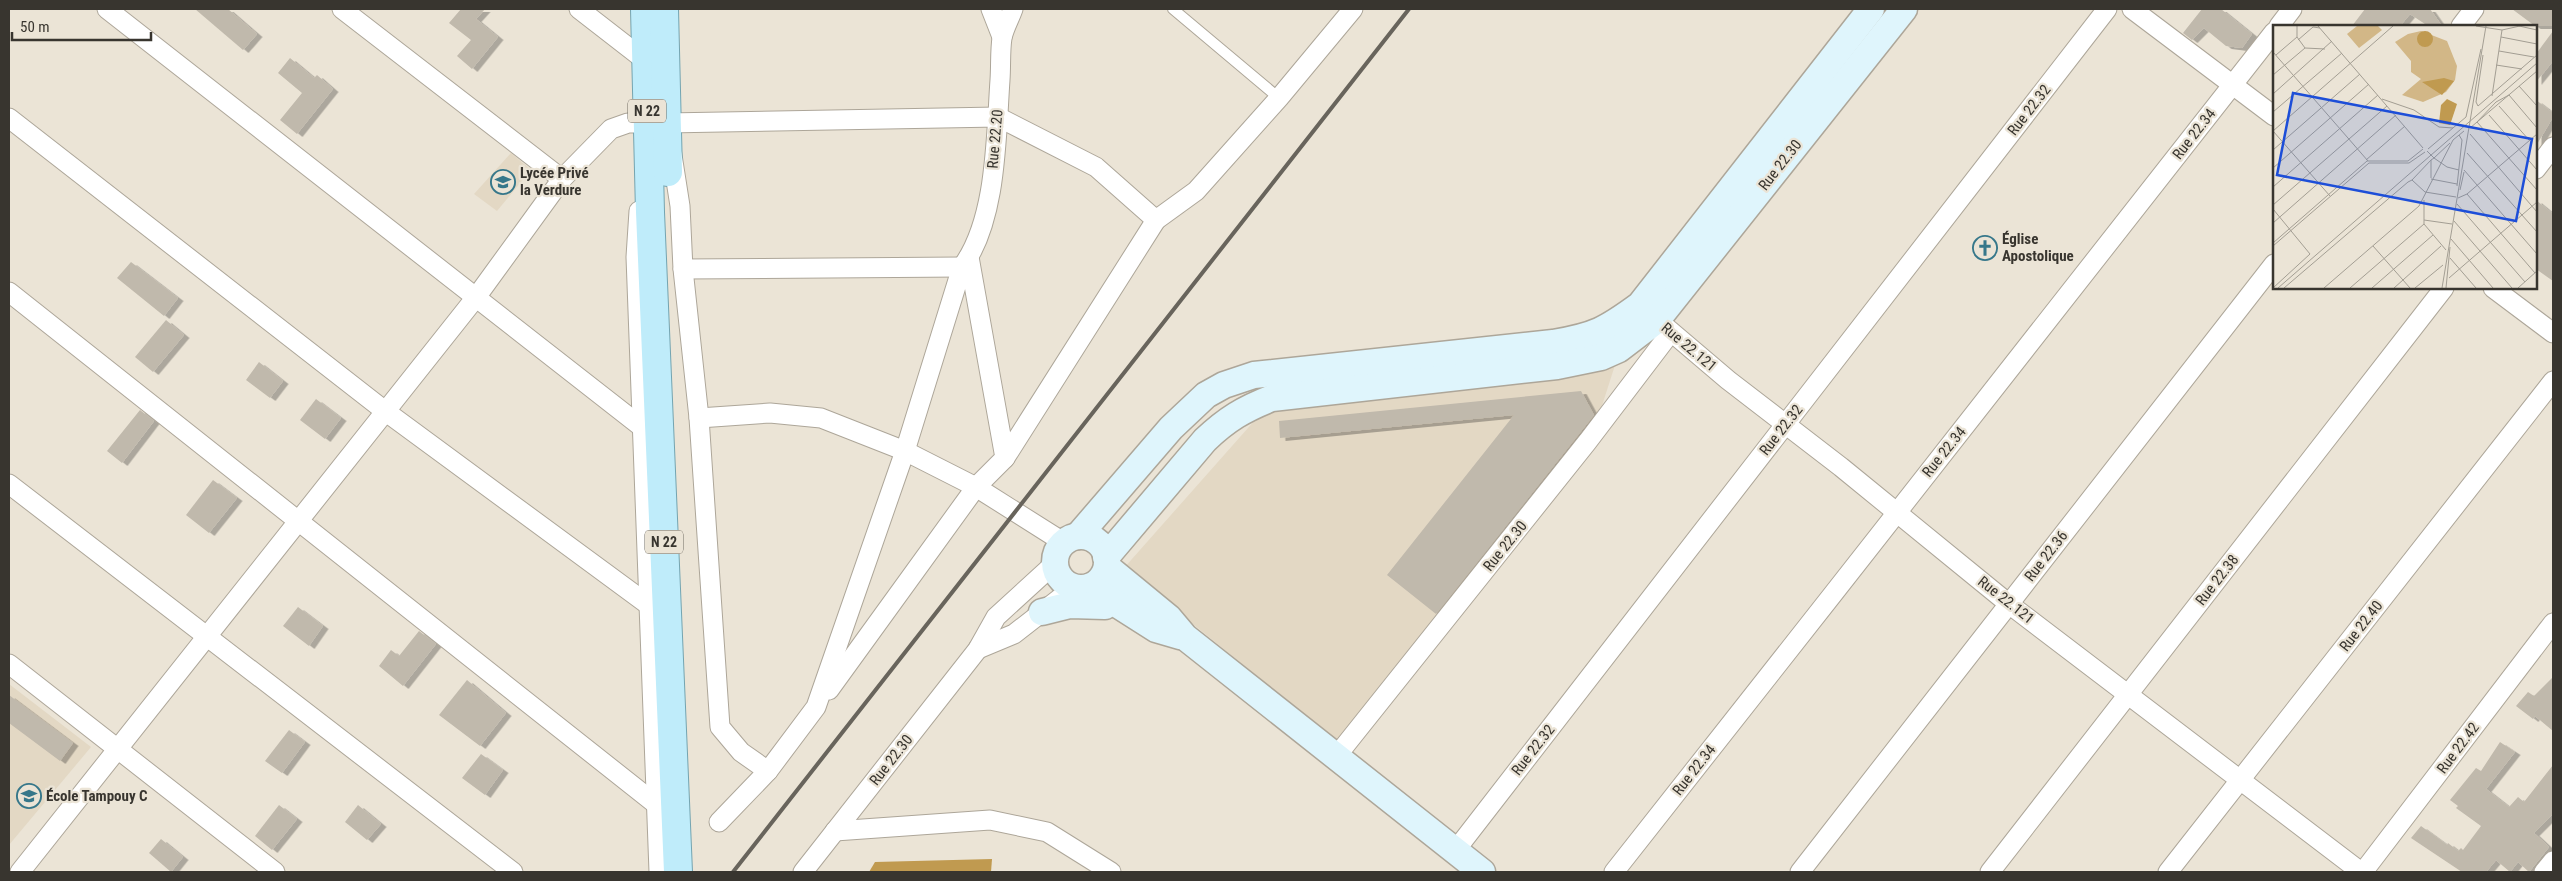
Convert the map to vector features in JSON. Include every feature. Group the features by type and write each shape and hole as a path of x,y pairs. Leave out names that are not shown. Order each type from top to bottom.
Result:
{"main road":[{"name":"N 22","path":"645,9 646,61 657,123"},
{"name":"N 22","path":"664,9 657,123 680,868"}],"street":[{"path":"107,9 477,296 643,428"},
{"path":"342,9 562,179"},
{"path":"579,9 646,61"},
{"path":"991,9 1002,37"},
{"name":"Rue 22.20","path":"816,707 904,451 965,262 984,214 990,185 998,117 1002,37 1013,9"},
{"path":"719,822 768,771 976,487 1005,458 1156,220 1196,191 1279,98 1353,9"},
{"name":"Rue 22.30","path":"1336,758 1566,469 1656,319 1871,9"},
{"name":"Rue 22.30","path":"1656,319 1904,9"},
{"name":"Rue 22.32","path":"1455,851 2107,9"},
{"path":"2132,9 2273,115"},
{"path":"2280,25 2292,9"},
{"path":"2462,25 2474,9"},
{"name":"Rue 22.34","path":"1614,872 2273,33"},
{"path":"30,869 118,749 477,296 562,179 611,129 628,123 998,117 1096,167 1156,220"},
{"path":"9,118 385,411 650,606"},
{"path":"657,123 680,206 683,269 698,418 720,727 741,752 768,771"},
{"path":"657,123 636,257 657,805 680,868"},
{"path":"2537,168 2553,147"},
{"path":"683,269 965,262 1005,458"},
{"name":"Rue 22.36","path":"1800,872 2273,265"},
{"name":"Rue 22.38","path":"1990,872 2443,289"},
{"path":"2495,289 2553,333"},
{"path":"9,292 657,805"},
{"path":"1185,637 1156,629 1120,606 1082,587 1060,579 1065,547 1171,428 1206,395 1224,384 1254,375 1576,339 1608,328 1656,319"},
{"path":"978,649 1014,634 1042,612 1082,587 1101,579 1106,562 1204,440 1244,408 1272,398 1581,362 1619,349 1656,319"},
{"name":"Rue 22.121","path":"1656,319 2009,604 2362,872"},
{"name":"Rue 22.40","path":"2168,872 2553,381"},
{"path":"698,418 770,413 821,418 904,451 976,487 1065,547"},
{"path":"9,484 513,872"},
{"path":"1065,547 1086,536 1099,543 1106,562 1169,618 1185,637 1482,872"},
{"name":"Rue 22.30","path":"803,872 978,649 996,617 1065,547"},
{"path":"1042,612 1070,606 1120,606"},
{"name":"Rue 22.42","path":"2362,872 2553,623"},
{"path":"9,664 274,872"},
{"path":"835,831 990,820 1047,832 1111,872"},
{"path":"2544,872 2553,860"}],"lane":[{"path":"1173,9 1279,98"}],"shaded area":[{"name":"Lycée Privé la Verdure","path":"511,153 531,170 497,211 474,194"},
{"path":"1616,362 1599,415 1338,742 1124,568 1271,402 1531,383"},
{"name":"École Tampouy C","path":"9,684 91,747 9,845"},
{"path":"992,859 991,872 869,872 875,862"}],"building":[{"path":"195,9 228,9 257,34 243,50"},
{"path":"461,9 485,9 476,19 498,37 472,69 457,56 471,40 449,23"},
{"path":"2202,9 2221,9 2252,34 2242,48 2226,46 2204,28 2192,40 2183,33"},
{"path":"2365,9 2430,9 2441,25 2426,25 2410,14 2401,25 2353,25"},
{"path":"2512,9 2553,9 2553,26 2534,25"},
{"path":"2553,31 2553,61 2537,81 2537,53"},
{"path":"290,58 314,78 317,75 333,89 297,134 280,120 302,93 278,73"},
{"path":"2537,101 2553,113 2553,117 2537,144"},
{"path":"2537,201 2553,214 2553,281 2537,270"},
{"path":"131,262 178,298 164,316 117,278"},
{"path":"166,320 184,335 153,372 135,357"},
{"path":"259,362 283,381 270,398 246,380"},
{"path":"1581,391 1594,415 1436,614 1387,575 1514,415 1280,438 1279,421"},
{"path":"316,399 341,418 325,439 300,420"},
{"path":"140,410 154,421 122,463 107,451"},
{"path":"213,480 237,498 209,533 186,515"},
{"path":"298,607 323,626 309,646 283,626"},
{"path":"419,631 436,644 403,686 379,666 391,650 399,656"},
{"path":"2553,677 2553,731 2535,716 2533,719 2516,706 2528,692 2534,696"},
{"path":"467,680 506,713 480,746 439,715"},
{"path":"9,695 73,743 60,761 9,723"},
{"path":"289,730 305,742 282,773 265,761"},
{"path":"2500,742 2515,752 2486,789 2509,807 2518,797 2524,802 2553,765 2553,814 2534,833 2549,847 2529,872 2518,862 2510,872 2496,860 2486,872 2462,872 2411,838 2421,826 2447,845 2448,843 2458,851 2461,848 2463,850 2481,826 2456,808 2458,806 2450,800 2476,768 2481,771"},
{"path":"481,754 503,770 485,795 462,778"},
{"path":"279,805 297,819 272,850 255,836"},
{"path":"358,805 381,824 367,840 345,822"},
{"path":"161,839 183,857 171,872 149,853"}],"railway":[{"path":"733,872 1409,9"}],"place":[{"name":"Lycée Privé la Verdure","path":"503,182"},
{"name":"Église Apostolique","path":"1985,248"},
{"name":"École Tampouy C","path":"29,796"}]}
